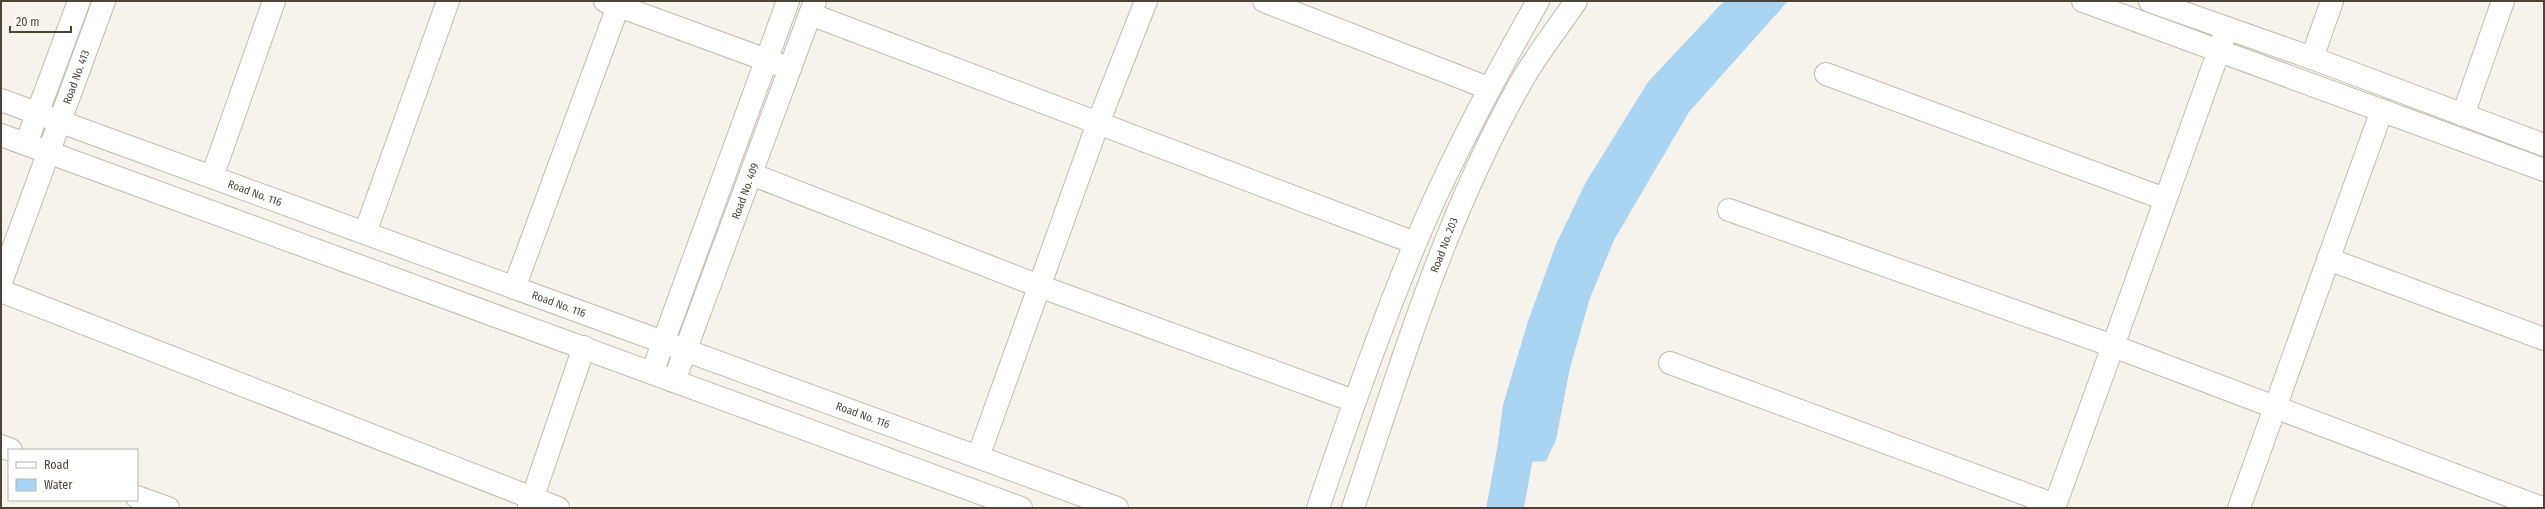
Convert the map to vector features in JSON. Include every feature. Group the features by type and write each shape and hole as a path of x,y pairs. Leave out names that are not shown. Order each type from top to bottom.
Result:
{"street":[{"path":"26,144 80,1"},
{"name":"Road No. 413","path":"1,282 104,1"},
{"path":"212,177 274,1"},
{"path":"365,233 448,1"},
{"path":"652,373 788,1"},
{"path":"978,457 1098,123 1146,1"},
{"path":"1264,1 1488,88"},
{"path":"1318,508 1354,401 1415,243 1488,88 1538,1"},
{"name":"Road No. 203","path":"1353,508 1412,328 1461,201 1520,83 1576,1"},
{"path":"2083,1 2544,170"},
{"path":"2150,1 2312,58 2544,145"},
{"path":"2312,58 2332,1"},
{"path":"2463,115 2504,1"},
{"path":"514,288 614,3 790,68"},
{"path":"813,7 1098,123 1415,243"},
{"name":"Road No. 409","path":"674,381 813,7"},
{"path":"1670,363 2054,506 2227,28"},
{"path":"1826,74 2166,199"},
{"name":"Road No. 116","path":"1,100 1117,508"},
{"path":"2238,508 2382,110"},
{"path":"1,135 1021,508"},
{"path":"751,174 1039,286 1354,401"},
{"path":"1729,210 2113,346 2276,406 2542,508"},
{"path":"2328,259 2544,339"},
{"path":"1,291 531,504 558,508"},
{"path":"531,504 584,348"},
{"path":"138,497 168,508"}],"water":[{"path":"1724,1 1788,1 1689,112 1614,240 1590,298 1570,368 1556,440 1546,461 1527,462 1498,443 1503,405 1528,321 1557,242 1586,182 1648,82"}],"waterway":[{"path":"1505,508 1524,404"}]}
